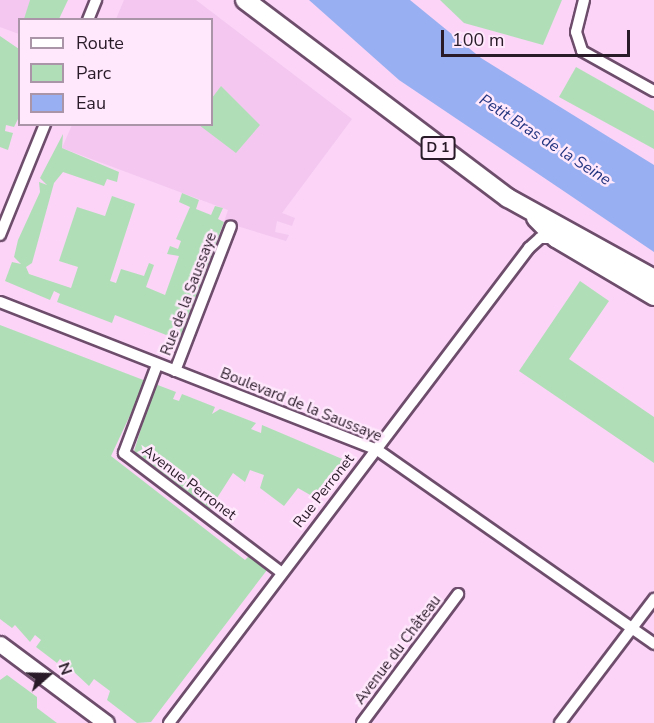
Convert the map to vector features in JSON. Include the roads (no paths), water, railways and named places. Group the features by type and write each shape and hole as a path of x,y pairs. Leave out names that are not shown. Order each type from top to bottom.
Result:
{"main road":[{"name":"D 1","path":"245,0 451,158 531,213 556,238 654,296"},
{"name":"D 1","path":"531,213 564,225 654,279"}],"street":[{"path":"89,18 96,0"},
{"path":"584,0 576,32 582,51 654,91"},
{"path":"0,235 44,126"},
{"name":"Rue de la Saussaye","path":"175,371 231,226"},
{"name":"Rue Perronet","path":"170,723 281,572 529,248 540,238 556,238"},
{"name":"Boulevard de la Saussaye","path":"0,302 376,449 654,644"},
{"name":"Avenue Perronet","path":"157,365 124,453 281,572"},
{"name":"Avenue du Château","path":"362,723 458,594"},
{"path":"562,722 654,600"},
{"path":"0,644 106,723"}],"water":[{"name":"Petit Bras de la Seine","path":"309,0 410,0 481,58 654,165 654,252 399,80"}]}
